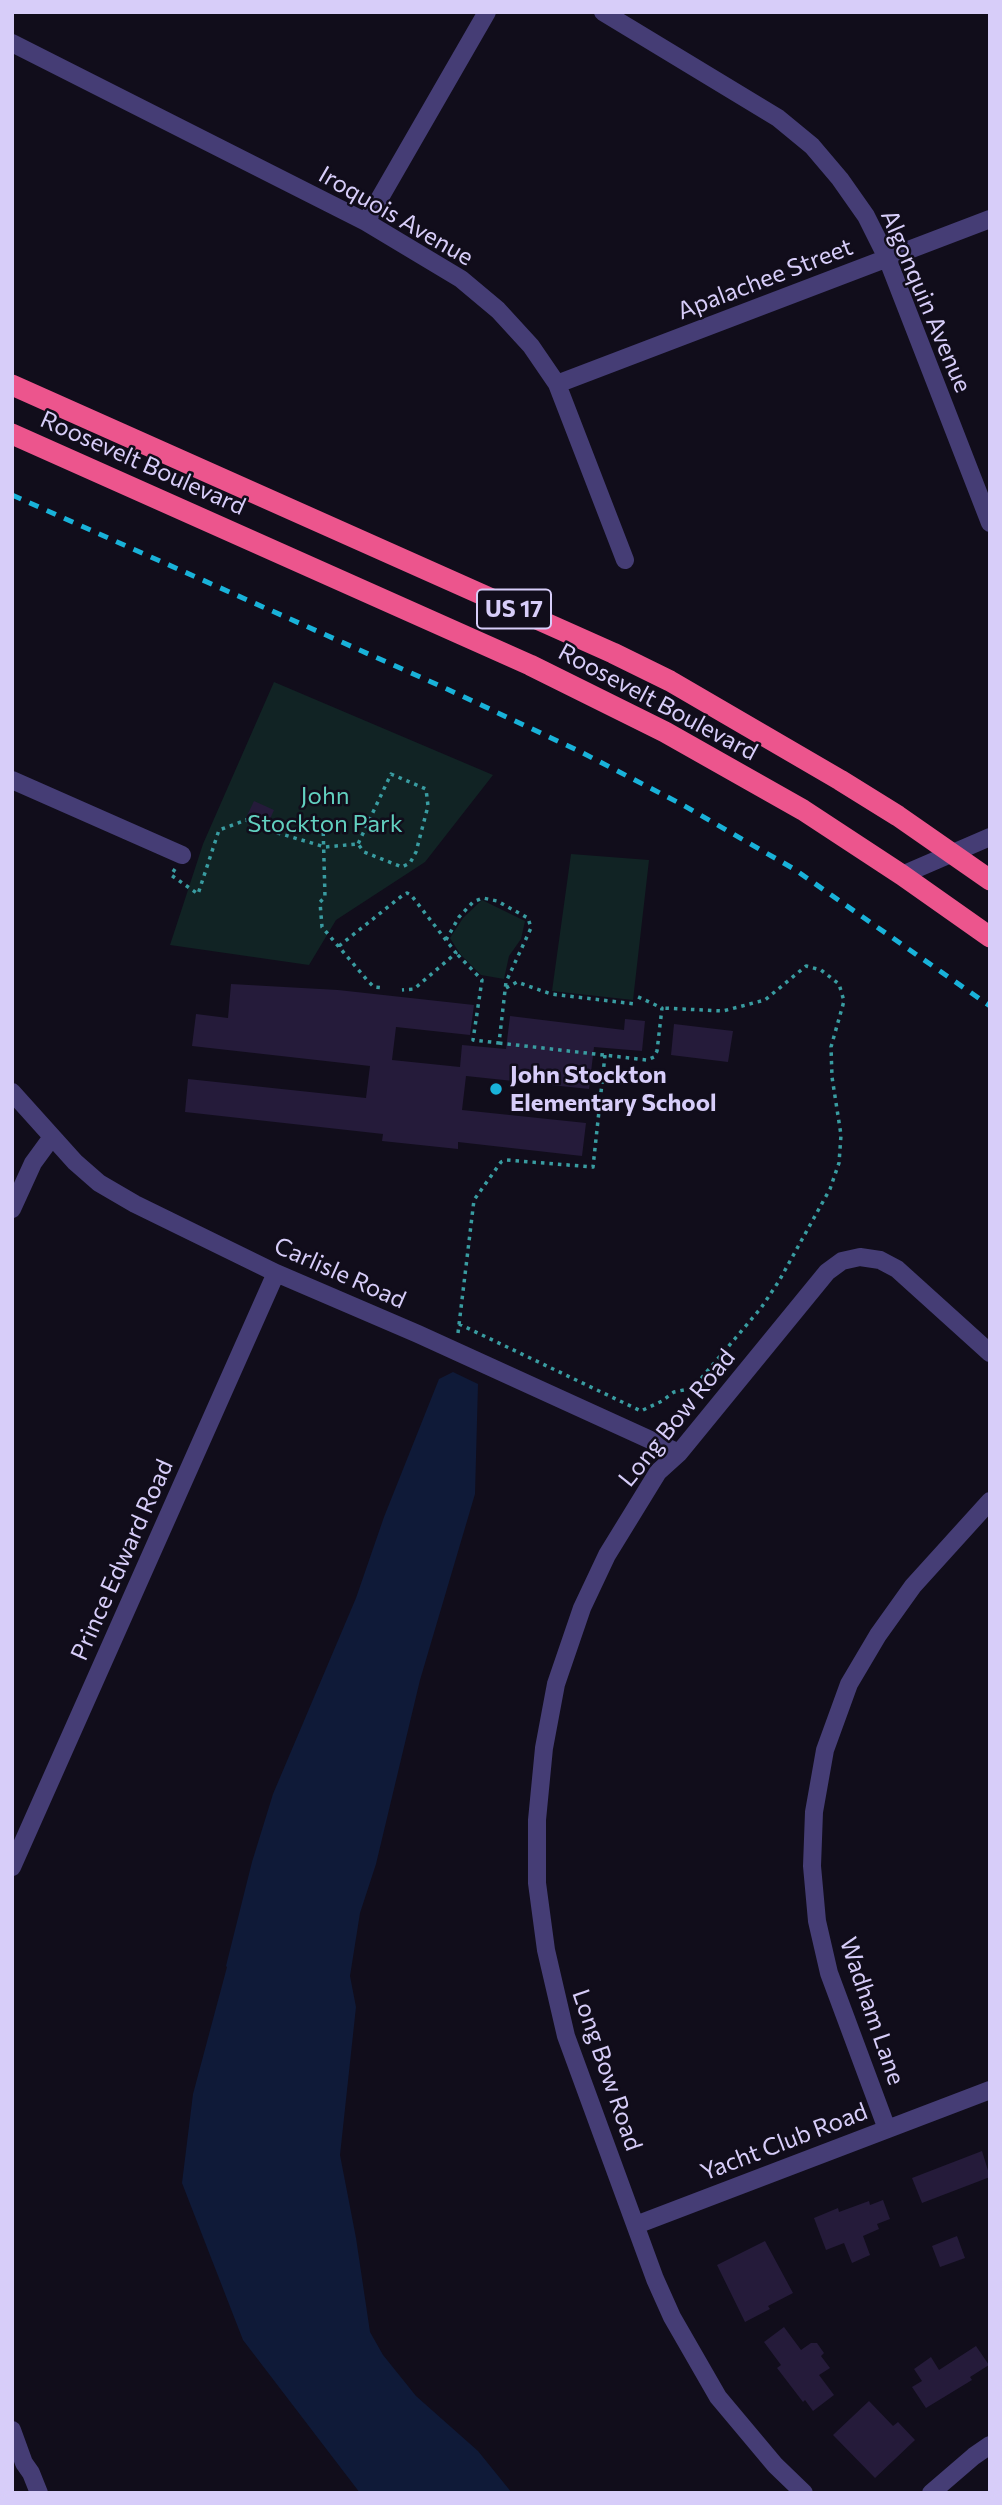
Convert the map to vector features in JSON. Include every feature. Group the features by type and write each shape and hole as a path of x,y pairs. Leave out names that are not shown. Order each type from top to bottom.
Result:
{"highway":[{"name":"Roosevelt Boulevard","path":"12,385 670,681 840,779 990,880"},
{"name":"Roosevelt Boulevard","path":"12,434 604,700 803,810 990,937"}],"street":[{"path":"366,222 486,12"},
{"name":"Algonquin Avenue","path":"603,12 779,118 804,139 840,178 866,216 887,258 990,523"},
{"name":"Iroquois Avenue","path":"12,43 366,222 461,279 489,302 531,346 556,384 625,560"},
{"name":"Apalachee Street","path":"556,384 990,219"},
{"path":"12,780 182,855"},
{"path":"902,875 990,837"},
{"name":"Carlisle Road","path":"12,1092 75,1162 99,1183 135,1204 276,1273 418,1334 679,1453"},
{"path":"12,1209 33,1163 52,1137"},
{"name":"Long Bow Road","path":"804,2493 775,2465 718,2397 671,2317 566,2036 546,1950 537,1883 537,1820 544,1748 556,1684 582,1608 621,1531 658,1472 679,1453 827,1272 842,1261 860,1257 880,1260 897,1269 990,1353"},
{"name":"Prince Edward Road","path":"12,1867 276,1273"},
{"name":"Wadham Lane","path":"887,2129 829,1973 817,1921 812,1866 814,1812 825,1750 849,1684 878,1635 913,1586 990,1501"},
{"name":"Yacht Club Road","path":"636,2225 990,2090"},
{"path":"12,2430 18,2465 32,2473 39,2493"},
{"path":"932,2493 990,2445"}],"path":[{"path":"391,774 426,789 428,806 416,852 410,863 402,867 391,863 364,852 358,844 391,774"},
{"path":"182,855 171,876 198,894 219,830 246,820 325,848 358,844"},
{"path":"323,824 325,897 320,902 322,927 374,987 384,988"},
{"path":"339,946 407,893 482,980 473,1040 647,1060 654,1057 657,1051 662,1008"},
{"path":"446,940 459,917 473,902 483,898 497,901 528,918 531,928 510,969 505,989 499,1043"},
{"path":"402,990 414,989 456,953"},
{"path":"458,1324 641,1411 674,1392 694,1388 761,1308 830,1189 839,1163 841,1135 832,1077 831,1046 844,1001 839,984 821,970 806,966 765,1000 723,1011 662,1008 634,995"},
{"path":"505,989 517,982 551,994 635,1003"},
{"path":"457,1343 474,1200 506,1160 593,1167 605,1055"}],"green space":[{"name":"John Stockton Park","path":"274,682 493,775 425,862 336,920 309,965 170,945 203,844"},
{"path":"571,854 649,860 633,1000 552,991"},
{"path":"482,900 525,921 521,939 509,956 504,979 481,975 460,954 450,938 463,918"}],"water":[{"path":"453,1372 478,1384 475,1494 420,1680 376,1864 360,1913 350,1976 356,2007 340,2155 370,2332 383,2355 416,2396 478,2451 512,2493 360,2493 243,2340 182,2183 193,2094 252,1862 273,1794 356,1598 384,1517 439,1379"}],"building":[{"path":"254,801 274,810 266,828 246,818"},
{"path":"231,984 338,990 474,1005 470,1035 396,1027 392,1060 460,1067 462,1045 506,1049 510,1016 624,1030 625,1019 645,1021 642,1051 594,1047 589,1089 466,1076 462,1110 586,1123 582,1156 458,1142 458,1149 382,1141 383,1134 185,1112 188,1079 366,1098 370,1066 192,1046 196,1014 228,1018"},
{"path":"674,1024 733,1031 728,1062 671,1055"},
{"path":"982,2151 990,2177 922,2203 912,2178"},
{"path":"883,2200 890,2219 877,2224 879,2229 863,2236 870,2255 852,2263 844,2243 826,2250 814,2218 838,2208 839,2212 869,2201 870,2205"},
{"path":"957,2236 965,2258 940,2267 932,2246"},
{"path":"765,2241 793,2293 745,2322 717,2265"},
{"path":"784,2327 801,2350 811,2343 817,2343 824,2353 821,2356 830,2368 819,2375 834,2395 813,2411 777,2368 781,2365 764,2342"},
{"path":"976,2346 989,2365 970,2377 972,2380 926,2408 912,2387 922,2381 914,2369 931,2357 939,2370"},
{"path":"869,2401 893,2426 898,2422 915,2440 875,2478 833,2435"}],"railway":[{"path":"12,495 447,689 579,751 683,805 794,869 990,1006"}],"place":[{"name":"John Stockton Elementary School","path":"496,1089"}]}
